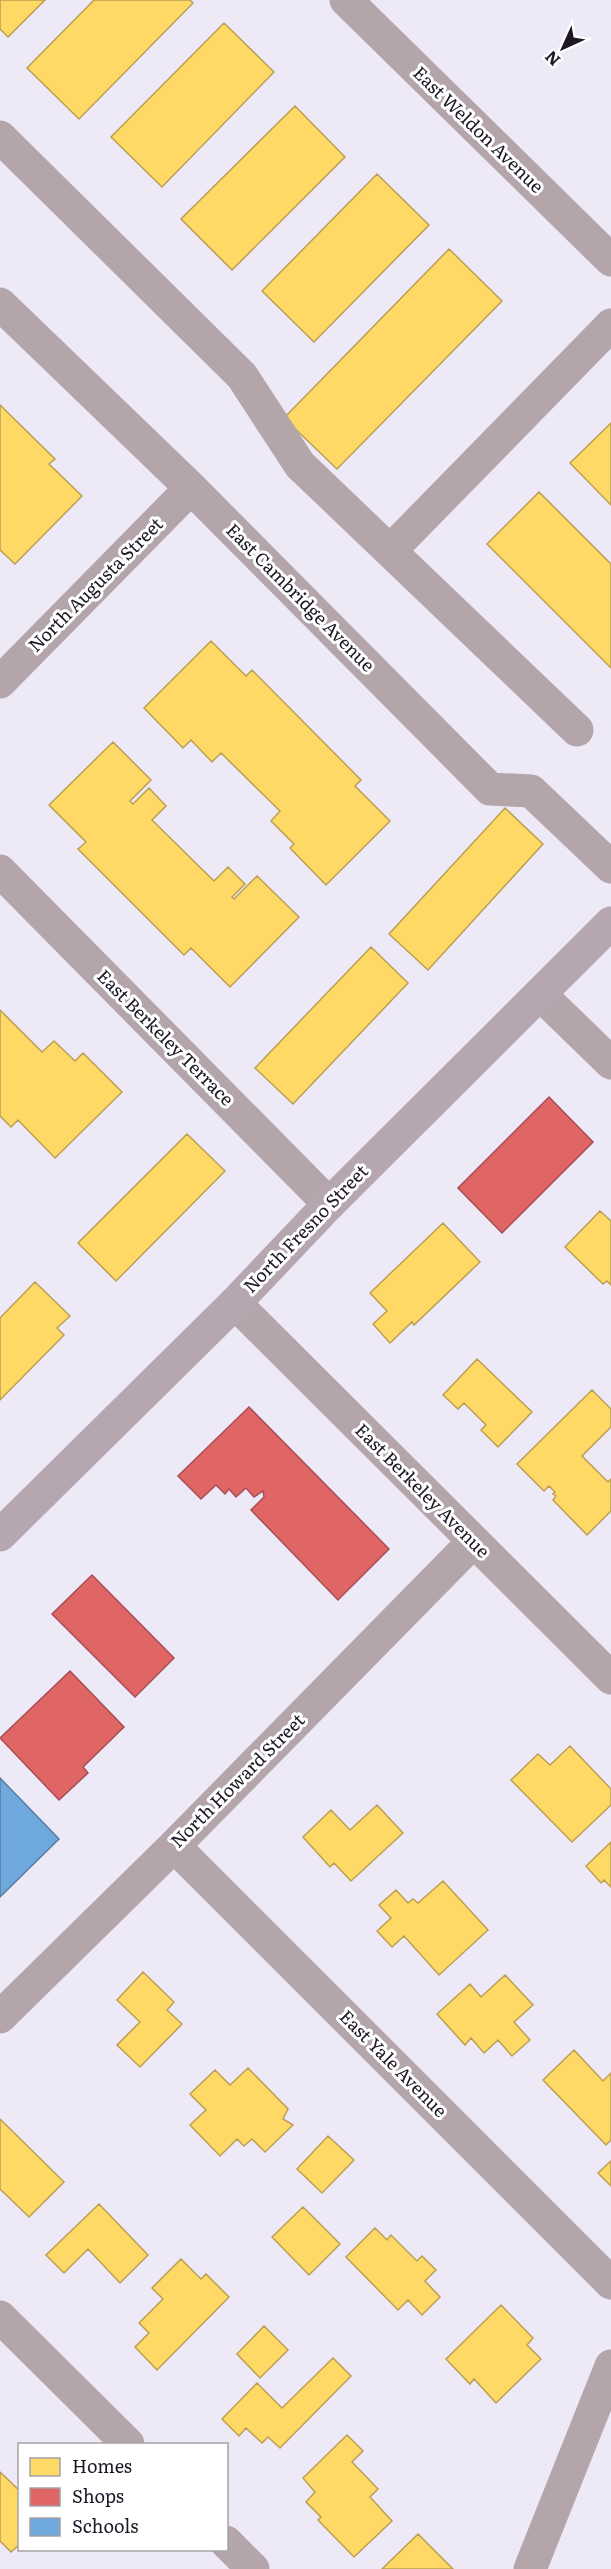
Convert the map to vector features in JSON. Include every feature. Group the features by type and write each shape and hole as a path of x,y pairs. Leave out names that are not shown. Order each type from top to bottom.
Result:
{"main road":[{"name":"North Fresno Street","path":"0,1535 235,1303 329,1204 611,923"}],"street":[{"name":"East Weldon Avenue","path":"346,0 611,260"},
{"path":"0,137 242,376 300,465 577,730"},
{"name":"East Cambridge Avenue","path":"0,304 191,488 490,789 531,792 611,867"},
{"path":"390,551 611,325"},
{"name":"North Augusta Street","path":"0,682 191,488"},
{"name":"East Berkeley Terrace","path":"0,871 329,1204"},
{"path":"540,994 611,1063"},
{"name":"East Berkeley Avenue","path":"235,1303 611,1678"},
{"name":"North Howard Street","path":"0,2017 174,1846 473,1542"},
{"name":"East Yale Avenue","path":"174,1846 611,2283"},
{"path":"0,2317 126,2443"},
{"path":"530,2569 611,2366"},
{"path":"228,2544 253,2569"}],"building: Homes":[{"path":"0,0 45,0 8,37 0,29"},
{"path":"94,0 190,0 193,3 79,119 27,68"},
{"path":"224,23 274,72 162,187 111,137"},
{"path":"295,106 345,157 232,270 181,219"},
{"path":"377,174 429,225 314,342 262,291"},
{"path":"449,249 502,301 337,469 284,418"},
{"path":"0,405 55,459 49,464 82,496 15,564 0,550"},
{"path":"611,423 611,505 570,463"},
{"path":"539,492 611,564 611,668 487,544"},
{"path":"211,641 246,676 252,670 361,780 355,786 390,821 326,885 290,848 294,844 271,821 280,811 221,753 212,762 191,740 183,748 144,708"},
{"path":"113,742 151,780 130,801 133,804 149,788 166,806 152,820 214,881 228,867 245,884 232,897 234,899 257,876 299,917 230,987 191,948 184,955 78,849 86,842 49,805"},
{"path":"505,808 543,844 428,970 389,934"},
{"path":"371,947 408,983 293,1104 255,1068"},
{"path":"0,1010 42,1052 54,1041 75,1061 83,1053 122,1092 55,1158 18,1120 11,1127 0,1116"},
{"path":"187,1134 225,1171 116,1281 78,1243"},
{"path":"600,1211 611,1221 611,1285 607,1281 603,1284 565,1247"},
{"path":"443,1223 480,1262 414,1325 412,1322 390,1343 373,1324 387,1311 370,1293"},
{"path":"35,1282 70,1316 57,1328 64,1335 0,1400 0,1318"},
{"path":"477,1359 532,1412 498,1447 481,1430 486,1425 464,1403 458,1409 443,1395"},
{"path":"592,1390 611,1409 611,1427 582,1456 608,1482 611,1479 611,1511 587,1535 553,1500 556,1496 553,1494 555,1492 549,1486 544,1491 517,1464"},
{"path":"570,1746 611,1789 611,1805 572,1842 511,1780 538,1754 550,1765"},
{"path":"377,1805 403,1833 351,1881 334,1863 330,1867 303,1837 331,1810 350,1830"},
{"path":"611,1842 611,1887 604,1880 601,1883 586,1866"},
{"path":"443,1881 488,1930 439,1975 404,1936 392,1947 377,1931 391,1918 379,1905 396,1890 408,1903 413,1899 418,1903"},
{"path":"143,1972 174,2002 167,2010 182,2024 140,2067 117,2045 140,2022 117,2000"},
{"path":"505,1975 533,2005 514,2022 530,2040 512,2056 498,2040 484,2053 471,2038 465,2045 437,2014 470,1984 481,1997"},
{"path":"574,2050 603,2081 611,2073 611,2140 606,2145 543,2080"},
{"path":"248,2068 288,2109 283,2119 293,2125 265,2152 252,2139 244,2146 237,2139 220,2156 190,2125 206,2110 190,2094 215,2070 230,2085"},
{"path":"0,2119 64,2182 29,2217 0,2189"},
{"path":"328,2136 354,2160 322,2193 297,2169"},
{"path":"611,2161 611,2186 598,2173"},
{"path":"99,2204 148,2255 120,2283 88,2249 64,2273 46,2255"},
{"path":"303,2207 340,2244 309,2275 272,2237"},
{"path":"375,2228 387,2240 391,2235 417,2261 422,2256 436,2270 425,2281 440,2297 422,2315 408,2300 398,2310 346,2257"},
{"path":"181,2259 201,2279 206,2274 229,2297 157,2370 135,2347 149,2333 139,2323 163,2299 152,2288"},
{"path":"501,2305 533,2338 527,2345 541,2359 496,2403 474,2379 470,2384 446,2359"},
{"path":"264,2326 288,2350 260,2378 237,2354"},
{"path":"333,2358 351,2376 280,2448 268,2437 262,2443 246,2428 239,2436 222,2419 257,2383 282,2408"},
{"path":"347,2435 363,2451 352,2462 378,2489 370,2497 392,2521 354,2557 318,2520 321,2517 306,2502 315,2492 303,2478"},
{"path":"0,2472 18,2489 18,2546 11,2552 0,2541"},
{"path":"418,2534 453,2569 382,2569"}],"building: Shops":[{"path":"549,1097 593,1142 502,1233 458,1188"},
{"path":"249,1407 389,1549 338,1600 251,1510 264,1497 263,1491 254,1497 246,1488 236,1497 229,1489 225,1494 216,1485 201,1499 178,1476"},
{"path":"92,1575 174,1658 135,1697 52,1614"},
{"path":"70,1671 124,1727 83,1767 88,1773 59,1800 0,1738"}],"building: Schools":[{"path":"0,1778 59,1839 0,1897"}]}
